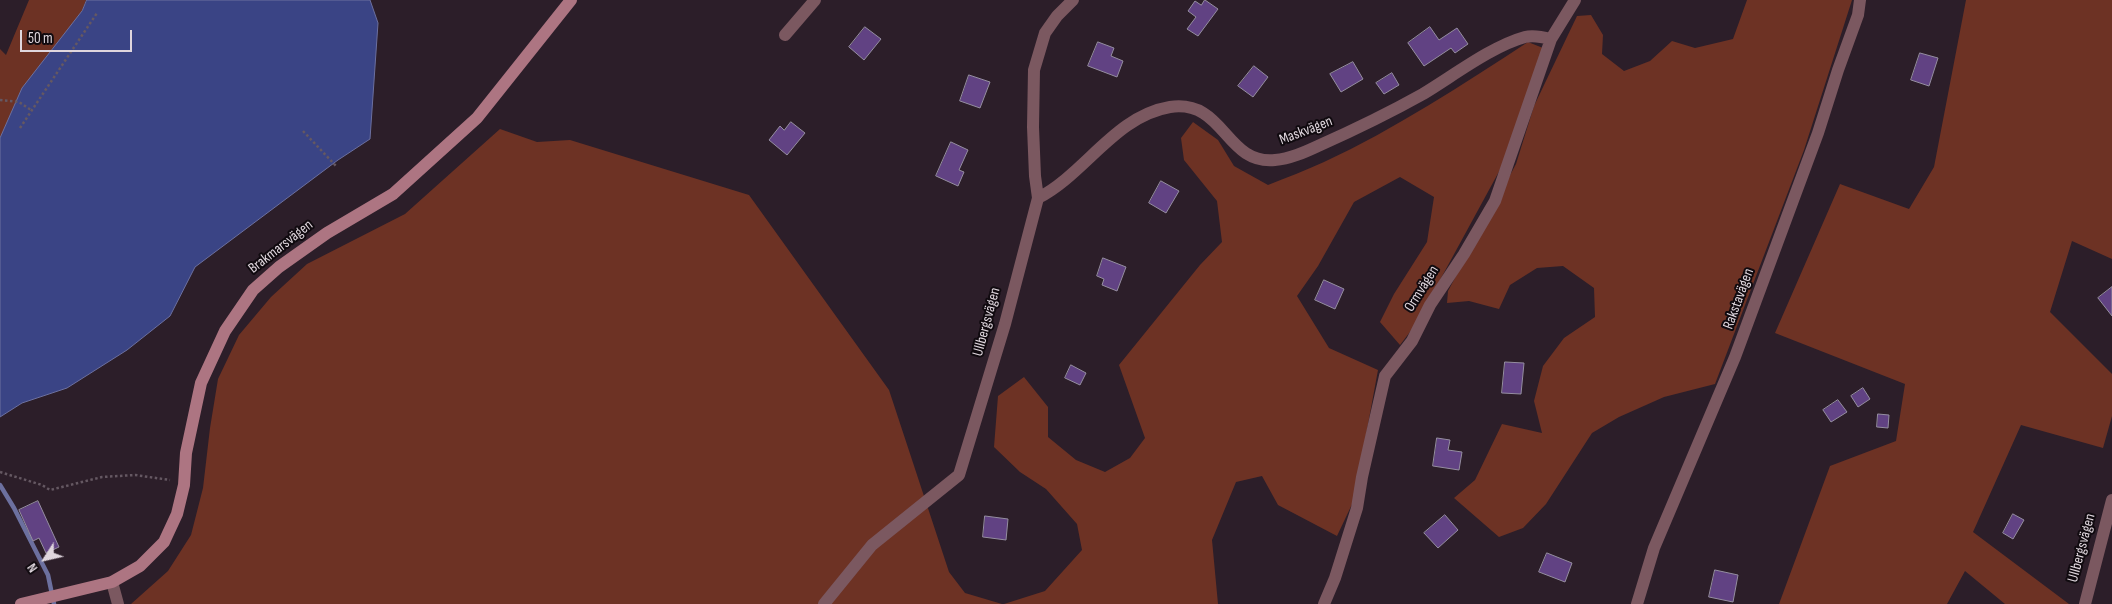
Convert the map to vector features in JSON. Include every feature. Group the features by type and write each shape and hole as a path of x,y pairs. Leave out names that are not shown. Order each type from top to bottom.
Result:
{"street":[{"name":"Brakmarsvägen","path":"24,603 112,582 140,566 164,542 177,514 184,481 186,453 201,383 225,331 253,290 279,267 327,233 393,194 477,118 571,0"},
{"path":"785,34 815,0"},
{"name":"Ullbergsvägen","path":"824,604 872,545 959,475 1005,324 1038,198 1034,146 1034,70 1045,33 1057,16 1073,0"},
{"name":"Ormvägen","path":"1324,604 1335,578 1357,508 1362,477 1385,376 1412,341 1426,311 1464,254 1495,201 1551,39 1575,0"},
{"name":"Rakstavägen","path":"1636,604 1654,548 1735,357 1818,134 1858,15 1860,0"},
{"name":"Maskvägen","path":"1038,198 1054,190 1128,124 1169,107 1185,106 1202,111 1218,124 1242,153 1265,160 1276,160 1297,155 1371,122 1504,44 1527,36 1551,39"},
{"name":"Ullbergsvägen","path":"2085,604 2112,500"},
{"path":"112,582 118,604"}],"path":[{"path":"20,128 98,14"},
{"path":"0,100 19,102 32,110"},
{"path":"302,131 336,166"},
{"path":"0,472 42,485 50,490 102,477 135,475 184,481"}],"shaded area":[{"path":"29,0 86,0 82,11 0,138 0,49 6,55"},
{"path":"1747,0 1852,0 1804,150 1715,384 1664,397 1619,417 1592,433 1546,504 1523,528 1499,537 1454,498 1475,480 1502,424 1542,433 1534,401 1543,366 1564,338 1595,317 1594,288 1563,266 1537,268 1510,285 1499,309 1469,301 1447,303 1448,291 1516,164 1534,106 1577,16 1591,15 1603,35 1602,54 1624,71 1650,61 1672,41 1695,48 1733,39"},
{"path":"1966,0 2112,0 2112,259 2072,241 2050,312 2112,374 2112,416 2103,448 2021,425 1973,532 2069,604 2005,604 1965,571 1947,604 1779,604 1830,466 1896,441 1905,384 1775,333 1840,184 1909,209 1934,167"},
{"path":"1528,42 1543,48 1508,155 1416,324 1400,345 1380,322 1394,294 1427,242 1434,197 1400,177 1354,202 1318,266 1297,296 1329,348 1378,370 1354,500 1337,536 1278,505 1262,476 1236,482 1212,540 1218,604 1004,604 1045,591 1082,550 1077,524 1046,489 1020,472 994,447 998,396 1024,377 1048,407 1048,437 1076,460 1105,472 1130,458 1145,438 1119,365 1200,265 1222,242 1217,201 1184,160 1181,138 1193,122 1218,140 1234,166 1268,185 1324,162 1377,135 1453,90"},
{"path":"500,129 537,142 570,140 749,195 889,390 949,572 965,593 1002,604 131,604 168,571 191,535 203,488 218,379 239,335 271,297 307,264 405,214"}],"water":[{"path":"87,0 370,0 378,23 370,139 338,160 195,267 170,316 127,350 67,388 22,403 0,417 0,138 22,88 82,11"}],"building":[{"path":"1205,0 1218,9 1198,36 1187,29 1196,17 1188,11 1195,1 1201,5"},
{"path":"865,27 881,39 864,60 849,47"},
{"path":"1430,27 1439,40 1457,28 1468,44 1455,53 1451,48 1424,66 1408,43"},
{"path":"1098,42 1114,48 1111,56 1123,61 1117,77 1088,66"},
{"path":"1920,53 1938,58 1929,86 1911,80"},
{"path":"1353,62 1363,79 1341,92 1330,74"},
{"path":"1254,66 1268,77 1253,97 1238,86"},
{"path":"1392,73 1399,85 1384,94 1376,83"},
{"path":"969,75 990,82 980,108 960,101"},
{"path":"791,122 805,133 787,155 769,140 780,126 784,130"},
{"path":"951,142 968,150 959,170 964,172 958,186 936,176"},
{"path":"1161,181 1179,191 1166,213 1149,203"},
{"path":"1103,258 1126,267 1117,291 1102,285 1104,279 1097,276"},
{"path":"1324,280 1344,289 1335,309 1315,300"},
{"path":"2112,287 2112,316 2098,298"},
{"path":"1505,362 1524,363 1521,394 1502,393"},
{"path":"1071,365 1086,373 1080,385 1065,378"},
{"path":"1863,388 1870,399 1858,407 1851,396"},
{"path":"1838,400 1847,412 1831,422 1823,410"},
{"path":"1878,414 1889,415 1888,428 1877,427"},
{"path":"1437,438 1450,440 1448,450 1462,452 1459,470 1433,466"},
{"path":"38,501 59,547 46,553 39,538 33,541 19,510"},
{"path":"2013,514 2024,520 2013,539 2003,533"},
{"path":"1445,515 1458,530 1438,548 1424,533"},
{"path":"985,516 1008,519 1006,540 983,537"},
{"path":"1547,553 1572,563 1565,582 1539,572"},
{"path":"1715,570 1738,575 1733,602 1709,597"}],"waterway":[{"path":"0,485 14,508 48,575 54,604"}]}
